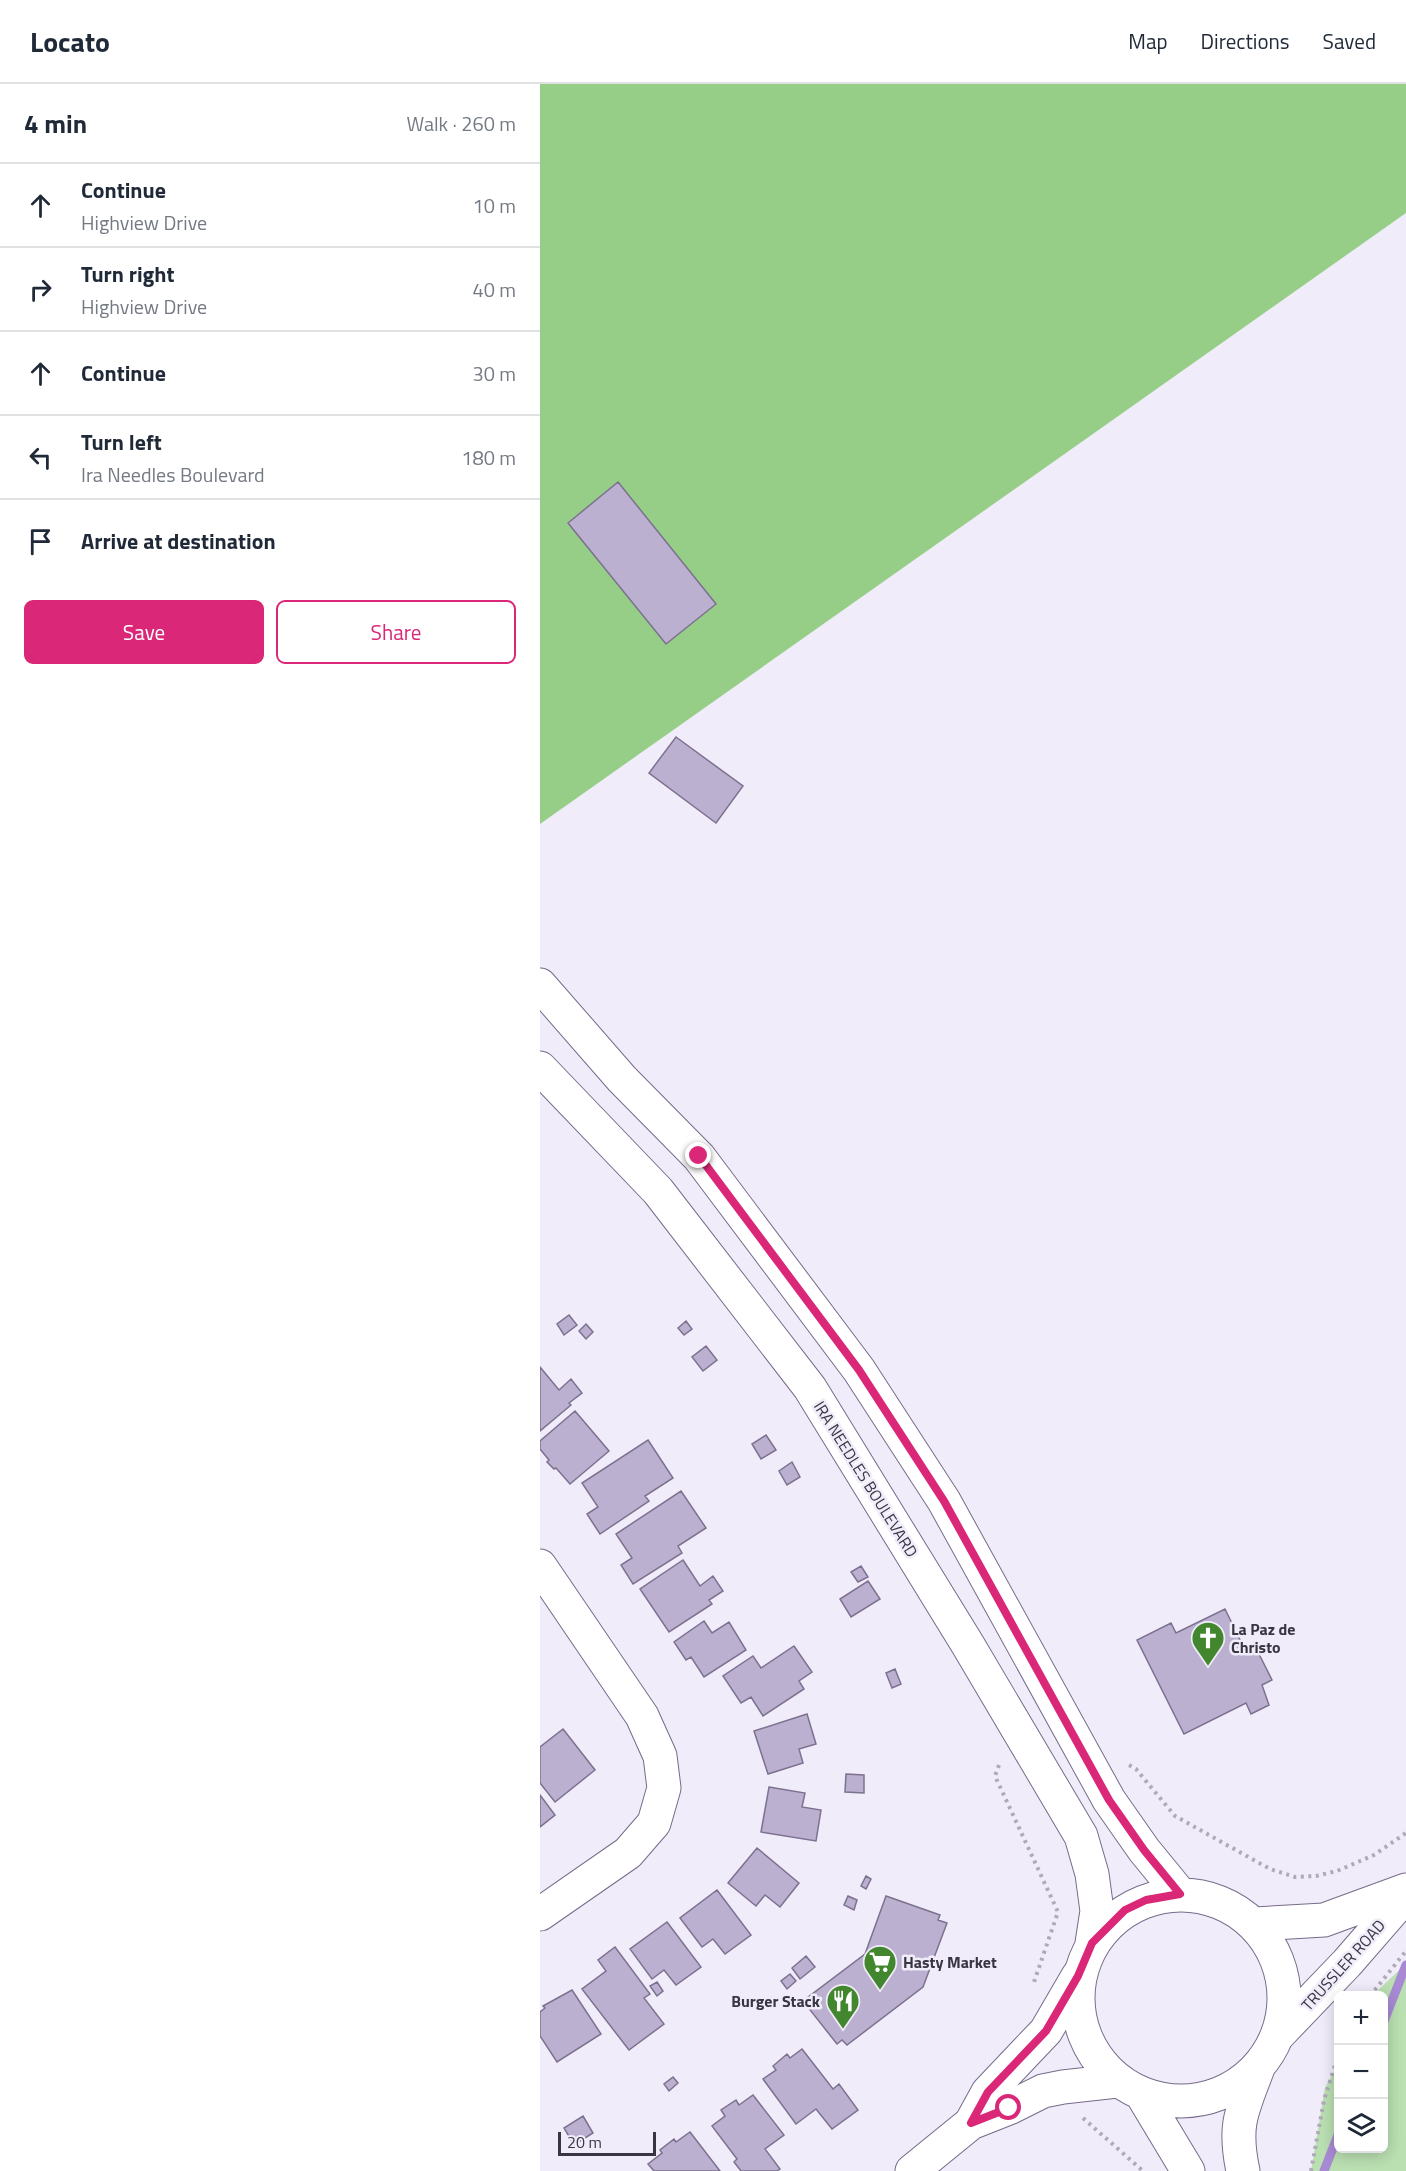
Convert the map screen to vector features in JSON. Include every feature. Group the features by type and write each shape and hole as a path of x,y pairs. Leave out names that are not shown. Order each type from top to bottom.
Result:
{"main road":[{"path":"540,985 622,1079 699,1156 859,1370 944,1501 1109,1800 1144,1850 1180,1894"},
{"name":"IRA NEEDLES BOULEVARD","path":"540,1068 658,1191 810,1388 968,1645 1081,1836 1092,1874 1097,1911 1092,1943"},
{"path":"540,1566 642,1716 660,1756 664,1788 654,1822 628,1853 540,1914"},
{"name":"TRUSSLER ROAD","path":"1255,1924 1324,1920 1406,1890"},
{"path":"971,2123 988,2092 1046,2031 1078,1976 1092,1943 1125,1910 1146,1900 1180,1894 1219,1901 1255,1924 1281,1968 1285,1999 1278,2035 1259,2066 1239,2120 1237,2145 1243,2171"},
{"name":"TRUSSLER ROAD","path":"1278,2035 1347,1963 1406,1895"},
{"path":"1078,1976 1076,2003 1090,2050 1129,2087 1188,2171"},
{"path":"912,2171 971,2123 1043,2091 1063,2087 1129,2087 1160,2101 1188,2102 1210,2098 1237,2086 1259,2066"}],"path":[{"path":"1136,1769 1175,1816 1270,1869 1295,1877 1316,1876 1337,1871 1374,1855 1406,1833"},
{"path":"995,1776 1058,1912 1030,1992"},
{"path":"1373,1991 1406,1950"},
{"path":"1311,2171 1323,2100 1334,2068"},
{"path":"1078,2115 1143,2171"}],"green space":[{"path":"540,84 1406,84 1406,213 540,824"},
{"path":"1406,1964 1406,2171 1311,2171 1325,2088 1334,2071 1334,2153 1388,2153 1388,1991 1378,1991"}],"building":[{"path":"618,482 716,604 666,644 568,523"},
{"path":"676,737 743,786 716,823 649,773"},
{"path":"569,1315 577,1325 564,1335 557,1324"},
{"path":"686,1321 692,1329 684,1335 678,1328"},
{"path":"586,1324 593,1332 586,1339 579,1331"},
{"path":"706,1346 717,1360 703,1371 692,1357"},
{"path":"540,1367 559,1390 571,1379 582,1393 540,1431"},
{"path":"575,1411 609,1451 570,1484 556,1468 554,1469 547,1462 549,1460 540,1449 540,1441"},
{"path":"766,1435 776,1450 761,1459 752,1444"},
{"path":"648,1440 673,1478 645,1496 649,1501 600,1534 587,1514 598,1507 582,1483"},
{"path":"792,1462 800,1477 787,1485 779,1471"},
{"path":"681,1491 706,1528 678,1546 682,1553 633,1584 621,1565 632,1558 616,1534"},
{"path":"683,1560 700,1586 713,1576 723,1591 709,1600 712,1604 669,1632 640,1589"},
{"path":"861,1566 868,1577 858,1582 851,1572"},
{"path":"868,1581 880,1599 851,1617 840,1599"},
{"name":"La Paz de Christo","path":"1225,1609 1247,1654 1256,1648 1272,1680 1262,1685 1269,1705 1251,1714 1246,1703 1184,1734 1137,1640 1171,1623 1176,1633"},
{"path":"704,1621 712,1633 729,1622 746,1650 704,1677 691,1657 686,1660 674,1642"},
{"path":"794,1646 812,1672 799,1681 804,1689 763,1716 751,1697 741,1703 723,1676 753,1656 761,1668"},
{"path":"895,1669 901,1684 892,1688 886,1673"},
{"path":"807,1714 816,1744 799,1749 803,1763 768,1774 754,1731"},
{"path":"563,1729 595,1770 555,1802 540,1783 540,1747"},
{"path":"846,1774 864,1775 864,1793 845,1792"},
{"path":"769,1787 805,1793 802,1807 821,1810 816,1841 761,1832"},
{"path":"540,1795 555,1815 540,1827"},
{"path":"757,1848 799,1883 780,1907 765,1895 756,1906 728,1883"},
{"path":"866,1876 871,1879 866,1889 861,1886"},
{"path":"717,1890 751,1935 725,1954 713,1939 702,1947 680,1918"},
{"path":"848,1896 857,1900 854,1910 844,1905"},
{"path":"886,1896 940,1915 938,1920 947,1923 923,1987 847,2045 842,2040 837,2044 803,2001 865,1954"},
{"path":"667,1922 701,1967 676,1985 664,1970 652,1979 630,1949"},
{"path":"615,1947 650,1994 644,1998 664,2024 629,2050 582,1989 606,1971 598,1960"},
{"path":"806,1956 815,1967 800,1979 792,1968"},
{"path":"790,1974 796,1981 787,1989 781,1981"},
{"path":"657,1982 663,1991 657,1996 650,1986"},
{"path":"572,1990 601,2034 557,2062 540,2036 540,2012 545,2008 543,2006"},
{"path":"802,2049 833,2089 839,2084 858,2110 832,2129 816,2109 796,2124 763,2079 776,2070 773,2066 787,2054 790,2058"},
{"path":"673,2077 678,2083 669,2091 664,2084"},
{"path":"753,2095 784,2135 765,2149 780,2169 777,2171 741,2171 734,2162 737,2159 712,2126 725,2116 721,2110 736,2100 739,2105"},
{"path":"583,2116 593,2133 574,2145 564,2128"},
{"path":"690,2132 720,2171 654,2171 648,2164 662,2153 660,2150 674,2139 676,2142"}],"waterway":[{"path":"1388,2011 1406,1965"},
{"path":"1324,2171 1334,2145"}],"place":[{"name":"La Paz de Christo","path":"1208,1667"},
{"name":"Hasty Market","path":"880,1991"},
{"name":"Burger Stack","path":"843,2030"}],"route":[{"path":"699,1156 859,1370 944,1501 1109,1800 1144,1850 1180,1894 1146,1900 1125,1910 1092,1943 1078,1976 1046,2031 988,2092 971,2123 1009,2108"}]}
